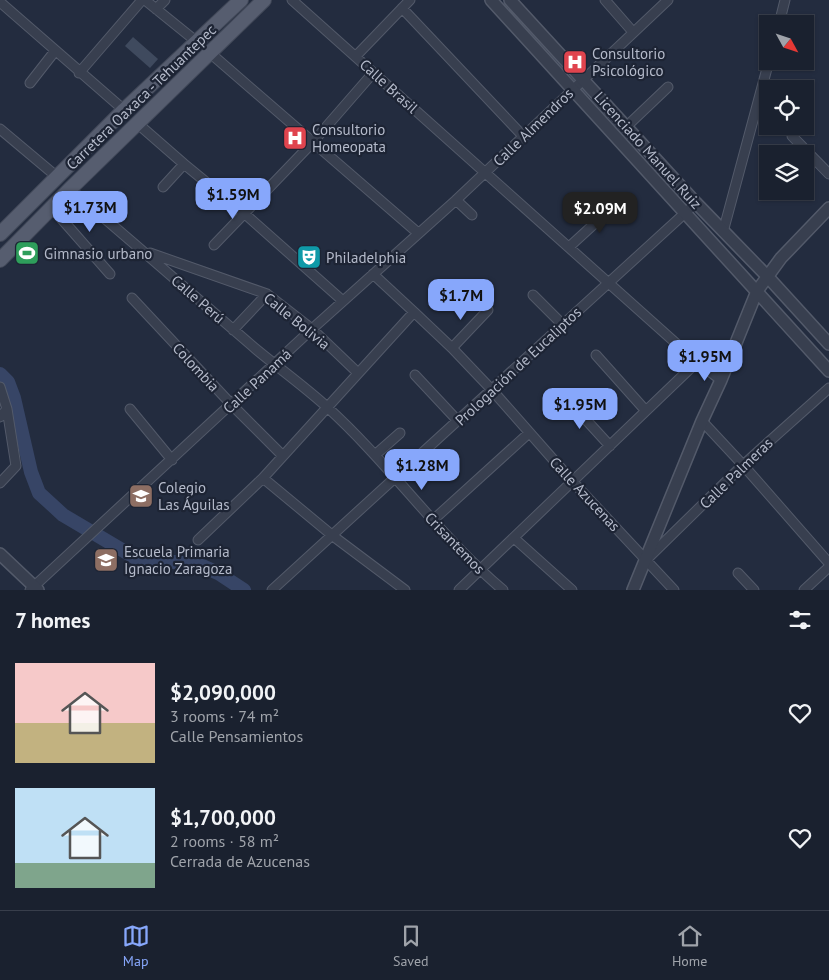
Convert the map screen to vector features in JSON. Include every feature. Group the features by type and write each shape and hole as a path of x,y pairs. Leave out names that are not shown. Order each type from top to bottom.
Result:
{"main road":[{"name":"Carretera Oaxaca - Tehuantepec","path":"0,234 56,176 240,0"},
{"name":"Carretera Oaxaca - Tehuantepec","path":"0,260 209,52 264,0"}],"street":[{"path":"79,72 143,0 197,42"},
{"path":"156,9 165,0"},
{"name":"Calle Brasil","path":"292,0 698,362 721,380"},
{"path":"356,56 410,0"},
{"name":"Licenciado Manuel Ruiz","path":"491,0 829,371"},
{"name":"Licenciado Manuel Ruiz","path":"510,0 696,203 767,276 829,344"},
{"path":"605,0 634,32"},
{"name":"Calle Almendros","path":"418,233 485,173 668,0"},
{"path":"781,15 785,0"},
{"path":"0,2 124,110"},
{"path":"402,8 523,136"},
{"path":"30,83 55,51"},
{"path":"209,52 418,233"},
{"path":"723,232 767,70"},
{"path":"214,245 313,142 373,73"},
{"path":"627,126 668,87"},
{"path":"137,123 245,214 343,301"},
{"path":"0,129 56,176"},
{"path":"792,136 829,174"},
{"path":"162,187 184,164"},
{"name":"Calle Perú","path":"70,189 144,251 233,330 327,407"},
{"path":"456,200 472,215"},
{"name":"Prologación de Eucaliptos","path":"272,590 696,203"},
{"path":"569,247 616,204"},
{"path":"52,208 110,274"},
{"path":"633,590 757,291 767,276 802,235 829,208"},
{"name":"Calle Panamá","path":"34,589 87,537 418,233"},
{"name":"Calle Bolivia","path":"144,251 267,294 312,329 358,373"},
{"name":"Calle Azucenas","path":"373,274 452,348 674,590"},
{"path":"233,330 267,294"},
{"path":"533,295 562,324"},
{"name":"Colombia","path":"132,298 232,405 284,456"},
{"path":"452,348 488,310"},
{"path":"198,540 284,456 414,312"},
{"path":"596,355 646,411"},
{"path":"459,590 698,362"},
{"path":"415,375 458,421"},
{"path":"0,387 7,409 16,466 0,482"},
{"name":"Calle Palmeras","path":"646,560 743,465 829,388"},
{"path":"567,399 610,446"},
{"name":"Crisantemos","path":"327,407 375,455 432,521 480,571 503,590"},
{"path":"0,416 7,409"},
{"path":"130,409 172,460"},
{"path":"702,421 829,563"},
{"path":"432,521 529,432"},
{"path":"375,455 400,433"},
{"path":"263,478 333,536 405,590"},
{"path":"514,538 572,590"},
{"path":"0,554 34,589"},
{"path":"804,590 829,568"},
{"path":"738,573 754,590"}],"building":[{"path":"133,37 158,59 150,68 125,46"}],"waterway":[{"path":"0,374 8,382 14,398 31,472 39,493 63,515 139,560 200,565 218,573 244,590"}],"place":[{"name":"Consultorio Psicológico","path":"575,62"},
{"name":"Consultorio Homeopata","path":"295,138"},
{"name":"Gimnasio urbano","path":"27,253"},
{"name":"Philadelphia","path":"309,257"},
{"name":"Colegio Las Águilas","path":"141,496"},
{"name":"Escuela Primaria Ignacio Zaragoza","path":"106,560"}]}
